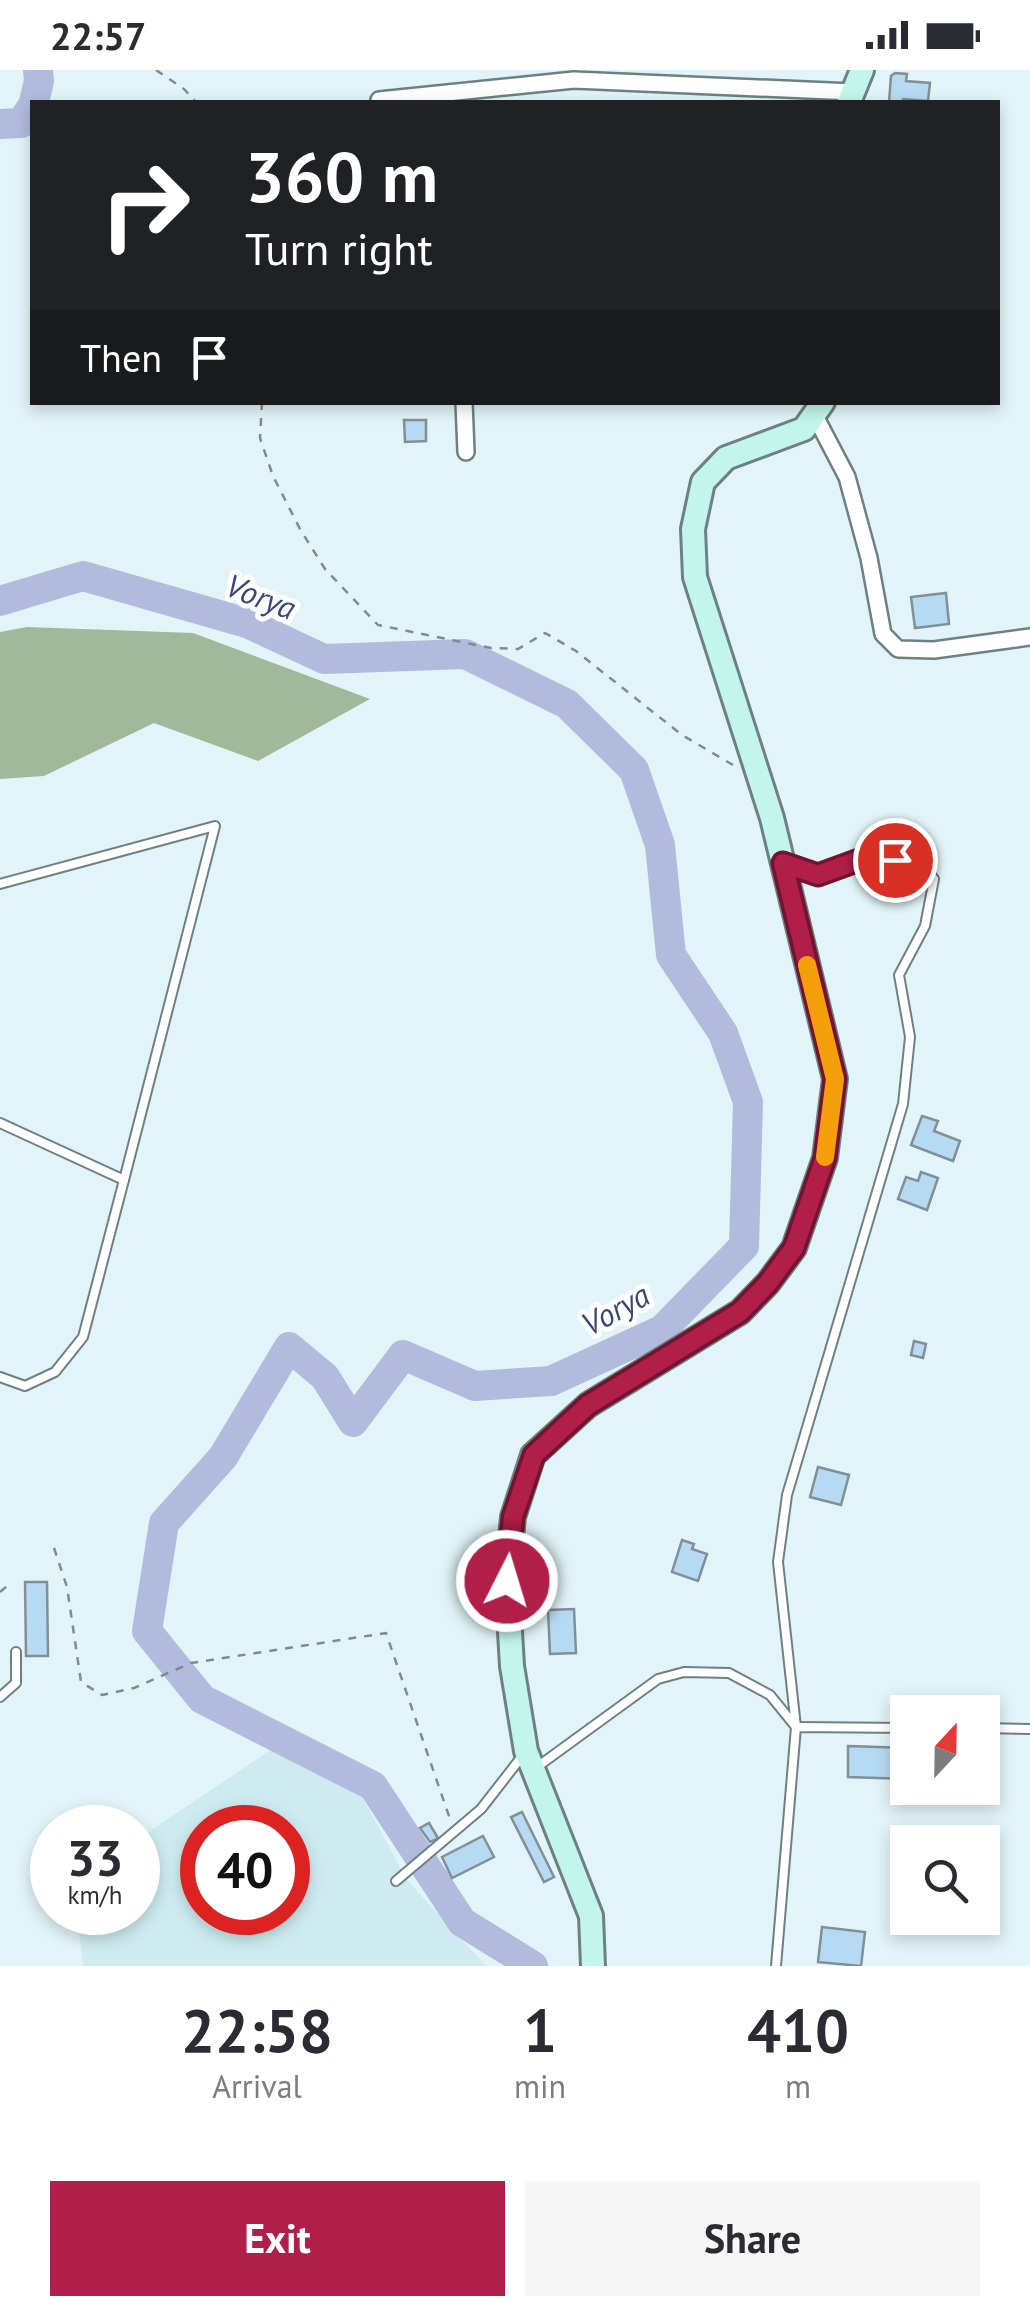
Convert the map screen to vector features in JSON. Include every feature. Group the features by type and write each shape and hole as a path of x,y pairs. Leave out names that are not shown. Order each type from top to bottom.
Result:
{"street":[{"path":"379,100 456,97 568,75 851,98 862,70"},
{"path":"464,405 466,452"},
{"path":"594,1966 591,1916 529,1760 512,1666 507,1581 513,1517 534,1455 588,1405 740,1312 768,1283 794,1248 825,1158 835,1079 783,863 695,577 693,528 704,482 726,458 804,428 818,408"},
{"path":"818,408 847,477 869,558 882,634 898,649 934,650 1030,637"}],"lane":[{"path":"0,884 215,826 83,1337 55,1372 25,1386 0,1377"},
{"path":"776,1966 796,1727 778,1562 787,1495 903,1104 910,1037 899,975 925,926 934,879 920,863 870,856 818,875 783,863"},
{"path":"0,1123 124,1180"},
{"path":"0,1696 16,1682 16,1652"},
{"path":"396,1882 481,1809 529,1760 658,1679 684,1672 729,1673 770,1694 796,1727"},
{"path":"796,1727 890,1728"},
{"path":"1000,1728 1030,1728"}],"path":[{"path":"156,70 194,100"},
{"path":"262,405 260,438 291,512 325,569 378,626 491,648 518,649 545,633 576,651 682,735 761,785"},
{"path":"54,1548 66,1587 82,1682 102,1695 134,1688 191,1663 386,1634 454,1830"},
{"path":"0,1592 12,1582"}],"shaded area":[{"path":"272,1749 361,1795 407,1880 486,1966 83,1966 79,1935 160,1935 160,1824 180,1811 180,1935 310,1935 310,1805 189,1805"}],"green space":[{"path":"27,627 193,633 370,699 258,761 154,723 44,776 0,779 0,632"}],"building":[{"path":"907,74 906,81 930,83 928,100 889,100 891,76"},
{"path":"404,420 426,420 426,441 405,442"},
{"path":"946,593 949,624 915,628 911,597"},
{"path":"922,1116 938,1121 934,1131 960,1141 953,1161 911,1145"},
{"path":"921,1172 938,1178 927,1210 898,1199 906,1177 918,1181"},
{"path":"914,1341 926,1344 923,1358 911,1355"},
{"path":"818,1467 849,1475 841,1505 810,1497"},
{"path":"682,1540 707,1554 698,1581 672,1572"},
{"path":"25,1582 47,1582 48,1656 26,1656"},
{"path":"574,1609 576,1653 550,1654 548,1610"},
{"path":"848,1746 890,1747 890,1778 848,1777"},
{"path":"522,1812 554,1877 544,1882 511,1817"},
{"path":"429,1823 438,1838 430,1842 420,1828"},
{"path":"483,1836 494,1857 452,1878 442,1857"},
{"path":"822,1927 865,1932 861,1966 818,1962"}],"waterway":[{"name":"Vorya","path":"34,100 38,70"},
{"name":"Vorya","path":"0,124 21,123 30,110"},
{"name":"Vorya","path":"0,601 83,576 247,623 324,659 465,654 567,704 634,770 660,845 671,955 723,1033 748,1102 744,1246 662,1330 551,1381 475,1386 403,1355 353,1422 325,1377 289,1347 223,1457 164,1523 147,1631 202,1699 373,1786 462,1922 533,1966"}],"slow traffic":[{"path":"807,965 835,1079 825,1157"}],"route":[{"path":"507,1581 513,1517 534,1455 588,1405 740,1312 794,1248 825,1158 835,1079 783,863 818,875 870,856 895,860"}]}
